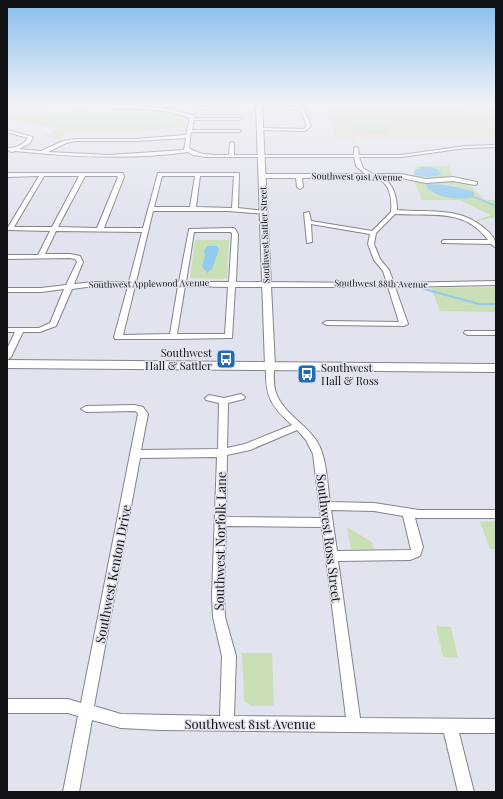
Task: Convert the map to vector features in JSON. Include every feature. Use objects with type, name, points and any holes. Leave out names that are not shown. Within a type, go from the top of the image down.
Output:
[{"type":"main road","points":[[7,364],[496,368]]},
{"type":"street","points":[[7,154],[10,150],[27,142]]},
{"type":"street","points":[[41,153],[64,142]]},
{"type":"street","points":[[187,150],[188,142]]},
{"type":"street","name":"Southwest Sattler Street","points":[[260,142],[270,366]]},
{"type":"street","points":[[232,143],[232,156]]},
{"type":"street","points":[[10,150],[41,153],[121,156],[187,150],[202,155],[261,156],[302,154],[355,156],[418,155],[472,146],[496,146]]},
{"type":"street","points":[[327,323],[404,324],[386,270],[377,260],[371,244],[373,233],[394,212],[394,199],[389,187],[382,180],[372,176],[359,167],[355,156],[356,148]]},
{"type":"street","points":[[408,148],[418,155]]},
{"type":"street","points":[[448,150],[455,154]]},
{"type":"street","points":[[43,174],[10,229],[146,230]]},
{"type":"street","points":[[41,256],[83,174]]},
{"type":"street","points":[[173,337],[191,230],[233,230],[235,234],[229,336],[173,337],[118,337],[160,174],[237,174],[235,209]]},
{"type":"street","points":[[193,209],[198,174]]},
{"type":"street","points":[[7,175],[120,175],[121,177],[100,229]]},
{"type":"street","name":"Southwest 91st Avenue","points":[[262,176],[401,176],[426,181],[453,179],[475,183]]},
{"type":"street","points":[[299,176],[300,187]]},
{"type":"street","points":[[152,209],[235,209],[264,213]]},
{"type":"street","points":[[394,212],[414,214],[434,212],[460,216],[480,226],[495,244]]},
{"type":"street","points":[[307,213],[309,242]]},
{"type":"street","points":[[308,222],[373,233]]},
{"type":"street","points":[[444,242],[495,244]]},
{"type":"street","points":[[7,256],[70,256],[80,259],[80,264],[53,324],[45,329],[7,330]]},
{"type":"street","name":"Southwest Applewood Avenue","points":[[7,290],[41,290],[94,284],[267,283]]},
{"type":"street","name":"Southwest 88th Avenue","points":[[267,283],[496,283]]},
{"type":"street","points":[[7,357],[20,330]]},
{"type":"street","points":[[468,333],[496,333]]},
{"type":"street","name":"Southwest Ross Street","points":[[270,366],[273,396],[306,434],[316,449],[354,725]]},
{"type":"street","points":[[209,398],[224,401],[240,396]]},
{"type":"street","name":"Southwest Norfolk Lane","points":[[224,401],[221,453],[218,596],[219,617],[229,656],[227,724]]},
{"type":"street","name":"Southwest Kenton Drive","points":[[71,792],[142,411],[134,408],[86,409]]},
{"type":"street","points":[[135,454],[221,453],[247,447],[299,426]]},
{"type":"street","points":[[324,506],[374,507],[408,513],[496,514]]},
{"type":"street","points":[[331,556],[410,555],[416,552],[417,547],[408,513]]},
{"type":"street","points":[[220,522],[326,523]]},
{"type":"street","name":"Southwest 81st Avenue","points":[[7,706],[68,706],[87,710],[121,721],[160,724],[496,726]]},
{"type":"street","points":[[450,726],[466,792]]},
{"type":"green space","points":[[416,166],[449,166],[452,177],[429,178],[413,176]]},
{"type":"green space","points":[[414,181],[460,182],[472,187],[485,200],[496,200],[496,217],[478,221],[476,220],[491,215],[459,200],[422,200]]},
{"type":"green space","points":[[195,240],[229,240],[227,278],[190,278]]},
{"type":"green space","points":[[496,287],[496,312],[440,311],[431,288]]},
{"type":"green space","points":[[496,521],[496,549],[490,549],[480,522]]},
{"type":"green space","points":[[347,527],[372,542],[374,549],[351,549]]},
{"type":"green space","points":[[436,626],[451,627],[458,658],[443,657]]},
{"type":"green space","points":[[242,653],[272,653],[274,706],[252,706],[244,701]]},
{"type":"water","points":[[419,168],[436,169],[441,175],[428,177],[416,175],[414,172],[417,169],[422,171]]},
{"type":"water","points":[[426,185],[445,185],[474,192],[474,197],[463,199],[440,196],[429,189]]},
{"type":"water","points":[[208,246],[217,246],[219,249],[212,269],[207,273],[202,266],[205,256],[204,250]]},
{"type":"waterway","points":[[474,197],[496,206]]},
{"type":"waterway","points":[[424,289],[479,304],[496,304]]},
{"type":"place","name":"Southwest Hall & Sattler","points":[[226,359]]},
{"type":"place","name":"Southwest Hall & Ross","points":[[307,374]]}]
